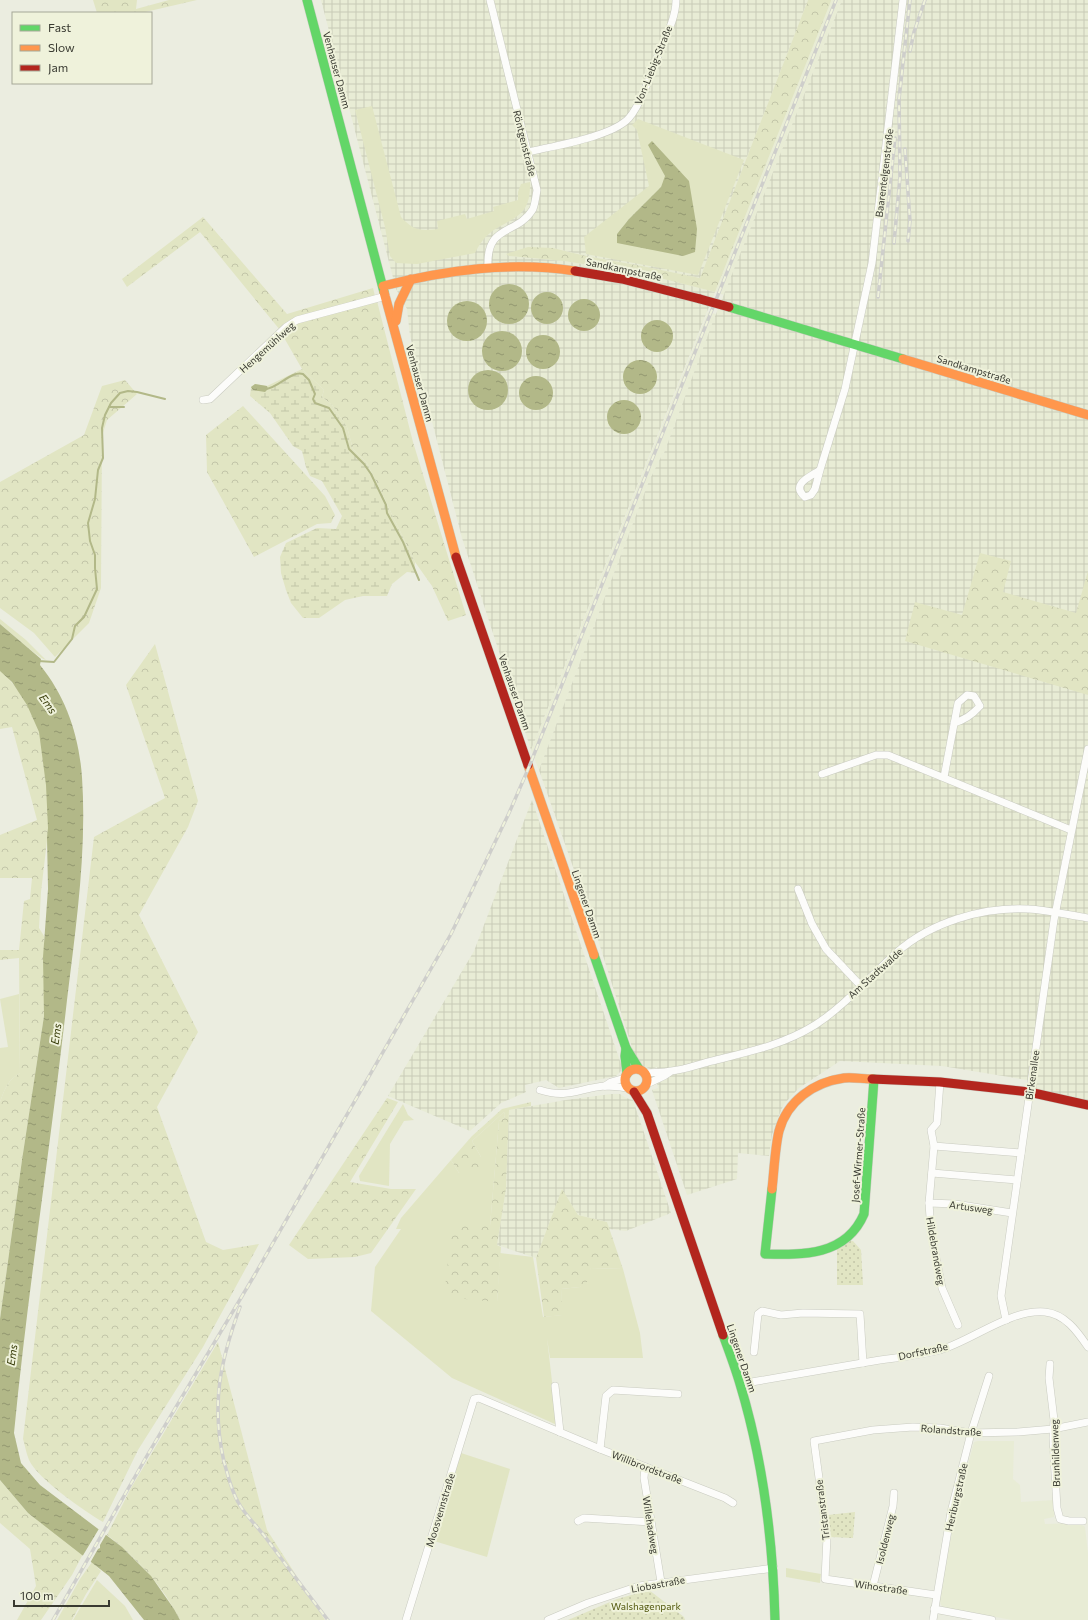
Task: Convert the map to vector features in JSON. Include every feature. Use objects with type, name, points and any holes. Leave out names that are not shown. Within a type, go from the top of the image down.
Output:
[{"type":"main road","name":"Venhauser Damm","points":[[307,0],[451,543],[529,767]]},
{"type":"main road","name":"Sandkampstraße","points":[[383,286],[411,279],[488,267],[534,268],[582,272],[644,284],[729,307],[1088,415]]},
{"type":"main road","points":[[399,347],[395,326],[396,311],[398,302],[411,279]]},
{"type":"main road","name":"Lingener Damm","points":[[529,767],[626,1048],[642,1071]]},
{"type":"main road","name":"Lingener Damm","points":[[626,1048],[626,1076]]},
{"type":"main road","points":[[632,1070],[642,1071],[646,1076],[646,1086],[638,1092],[631,1090],[626,1076],[632,1070]]},
{"type":"main road","name":"Josef-Wirmer-Straße","points":[[844,1078],[874,1079],[867,1184],[864,1214],[861,1221],[849,1235],[834,1246],[819,1252],[800,1255],[765,1254],[776,1142],[778,1131],[790,1108],[803,1094],[815,1086],[844,1078]]},
{"type":"main road","points":[[874,1079],[940,1082],[1029,1092],[1088,1105]]},
{"type":"main road","name":"Lingener Damm","points":[[646,1086],[648,1107],[647,1113]]},
{"type":"main road","name":"Lingener Damm","points":[[631,1090],[647,1113],[740,1384],[751,1424],[766,1502],[774,1568],[775,1620]]},
{"type":"street","name":"Röntgenstraße","points":[[488,267],[487,254],[492,240],[525,218],[533,208],[537,190],[490,0]]},
{"type":"street","name":"Von-Liebig-Straße","points":[[528,152],[600,134],[614,129],[623,124],[629,118],[638,104],[674,14],[676,0]]},
{"type":"street","name":"Baarentelgenstraße","points":[[855,344],[872,263],[903,0]]},
{"type":"street","name":"Hengemühlweg","points":[[203,400],[210,399],[286,327],[297,320],[386,296]]},
{"type":"street","points":[[820,470],[845,389],[855,344]]},
{"type":"street","points":[[944,777],[954,723]]},
{"type":"street","name":"Birkenallee","points":[[1006,1320],[1001,1296],[1020,1153],[1056,913],[1071,830],[1088,750]]},
{"type":"street","points":[[822,774],[876,755],[888,755],[1071,830]]},
{"type":"street","points":[[798,889],[812,924],[826,949],[861,986]]},
{"type":"street","name":"Am Stadtwalde","points":[[646,1086],[670,1072],[777,1044],[816,1024],[835,1010],[898,951],[933,929],[982,912],[1007,910],[1031,909],[1088,918]]},
{"type":"street","name":"Am Stadtwalde","points":[[642,1071],[670,1072]]},
{"type":"street","points":[[605,1086],[626,1076]]},
{"type":"street","name":"Hildebrandweg","points":[[940,1082],[937,1124],[931,1130],[934,1146],[929,1203],[931,1232],[942,1288],[958,1325]]},
{"type":"street","points":[[540,1090],[562,1095],[605,1086],[631,1090]]},
{"type":"street","points":[[934,1146],[1020,1153]]},
{"type":"street","points":[[932,1174],[1017,1180]]},
{"type":"street","name":"Artusweg","points":[[929,1203],[955,1204],[1012,1213]]},
{"type":"street","points":[[754,1352],[758,1314],[762,1311],[781,1316],[803,1313],[860,1314],[863,1362]]},
{"type":"street","name":"Dorfstraße","points":[[740,1384],[940,1350],[973,1337],[1006,1320],[1031,1313],[1046,1312],[1056,1315],[1072,1326],[1088,1347]]},
{"type":"street","name":"Brunhildenweg","points":[[1050,1364],[1049,1378],[1057,1508],[1060,1519],[1069,1521],[1083,1521]]},
{"type":"street","name":"Heriburgstraße","points":[[933,1620],[951,1512],[971,1433],[989,1376]]},
{"type":"street","points":[[555,1386],[560,1432]]},
{"type":"street","points":[[600,1449],[606,1396],[613,1390],[678,1394]]},
{"type":"street","name":"Willibrordstraße","points":[[474,1399],[479,1398],[600,1449],[725,1498],[733,1503]]},
{"type":"street","name":"Moosvennstraße","points":[[406,1620],[474,1399]]},
{"type":"street","name":"Rolandstraße","points":[[814,1441],[873,1430],[913,1427],[940,1428],[971,1433],[1053,1429],[1088,1422]]},
{"type":"street","name":"Tristanstraße","points":[[814,1441],[827,1537],[825,1579]]},
{"type":"street","name":"Willehadweg","points":[[645,1467],[644,1478],[661,1582]]},
{"type":"street","name":"Isoldenweg","points":[[873,1586],[893,1506],[894,1493]]},
{"type":"street","points":[[578,1521],[584,1518],[651,1522]]},
{"type":"street","name":"Liobastraße","points":[[548,1620],[588,1603],[639,1586],[774,1568]]},
{"type":"street","name":"Wihostraße","points":[[825,1579],[936,1595]]},
{"type":"street","points":[[934,1609],[992,1620]]},
{"type":"shaded area","points":[[321,0],[808,0],[700,278],[586,256],[553,248],[509,256],[564,261],[640,273],[715,292],[531,750],[462,538],[410,336],[407,309],[396,289]]},
{"type":"shaded area","points":[[831,0],[842,0],[724,295],[715,292]]},
{"type":"shaded area","points":[[842,0],[1088,0],[1088,1101],[1032,1088],[1033,1081],[942,1066],[840,1061],[799,1088],[784,1104],[772,1135],[769,1156],[738,1153],[737,1179],[687,1195],[652,1090],[658,1088],[657,1083],[661,1082],[657,1067],[651,1069],[643,1066],[635,1057],[593,924],[539,770],[649,481],[664,453],[712,324]]},
{"type":"shaded area","points":[[708,312],[716,314],[664,453],[649,481],[539,770],[531,750]]},
{"type":"shaded area","points":[[532,800],[621,1064],[621,1071],[616,1076],[559,1088],[546,1080],[525,1085],[526,1092],[501,1103],[470,1131],[388,1096],[474,951]]},
{"type":"shaded area","points":[[611,1094],[620,1094],[633,1100],[671,1213],[626,1231],[609,1229],[607,1222],[578,1215],[562,1190],[536,1258],[497,1245],[506,1189],[509,1110]]},
{"type":"shaded area","points":[[1014,1441],[1013,1479],[1020,1485],[1021,1502],[1054,1500],[1054,1517],[1044,1519],[1045,1524],[1079,1523],[1085,1527],[1088,1553],[1088,1620],[1012,1620],[946,1608],[941,1605],[939,1599],[957,1506],[974,1442]]},
{"type":"green space","points":[[93,0],[137,0],[136,9],[169,0],[197,0],[145,12],[97,12]]},
{"type":"green space","points":[[808,0],[831,1],[715,292],[640,273],[564,261],[509,256],[506,254],[528,247],[553,248],[586,256],[700,278]]},
{"type":"green space","points":[[372,106],[401,217],[410,225],[422,230],[438,229],[437,221],[465,214],[467,219],[494,211],[493,207],[518,200],[518,192],[521,184],[530,182],[529,199],[524,209],[516,217],[490,233],[481,242],[475,253],[417,264],[396,263],[390,256],[385,227],[355,110]]},
{"type":"green space","points":[[638,119],[744,160],[698,275],[586,254],[584,237],[649,186],[637,130],[632,125]],"holes":[[[659,162],[697,229],[617,243],[617,234],[629,219],[661,187],[665,176]]]},
{"type":"green space","points":[[203,217],[287,314],[373,288],[375,296],[300,317],[280,330],[200,232],[127,287],[122,279]]},
{"type":"green space","points":[[377,301],[413,442],[466,615],[448,621],[432,586],[415,562],[367,463],[353,449],[347,427],[332,405],[322,397],[324,390],[302,369],[283,336],[297,324],[308,319]]},
{"type":"green space","points":[[302,369],[324,390],[322,397],[332,405],[347,427],[353,449],[367,463],[415,562],[415,573],[407,572],[392,584],[387,596],[363,596],[345,600],[319,618],[303,618],[291,603],[281,573],[280,557],[286,543],[317,528],[336,529],[342,516],[322,481],[310,476],[302,451],[293,446],[270,413],[250,396],[251,387],[255,384],[267,386]]},
{"type":"green space","points":[[125,380],[137,394],[107,420],[102,436],[101,588],[89,623],[55,657],[34,633],[0,608],[0,482],[84,435],[102,386]]},
{"type":"green space","points":[[243,406],[325,496],[335,515],[331,523],[317,524],[254,557],[207,472],[206,435]]},
{"type":"green space","points":[[980,553],[1011,561],[1003,592],[1076,613],[1088,571],[1088,695],[905,641],[915,602],[962,615]]},
{"type":"green space","points":[[0,619],[26,640],[46,660],[30,650],[0,624]]},
{"type":"green space","points":[[155,644],[198,801],[188,827],[139,915],[198,1032],[157,1107],[206,1242],[223,1250],[259,1244],[203,1347],[138,1450],[103,1522],[74,1503],[51,1485],[34,1468],[27,1455],[23,1439],[94,837],[165,798],[126,685]]},
{"type":"green space","points":[[0,668],[29,704],[43,731],[52,825],[48,832],[41,892],[39,928],[44,936],[44,1016],[0,1319],[0,1102],[7,1085],[20,1073],[19,958],[0,960],[0,950],[19,950],[24,901],[30,899],[32,878],[0,878],[0,835],[37,820],[12,727],[0,729]]},
{"type":"green space","points":[[19,994],[20,1073],[7,1085],[0,1102],[0,1048],[8,1047],[0,999]]},
{"type":"green space","points":[[387,1098],[398,1102],[350,1182],[391,1189],[416,1189],[371,1253],[355,1257],[308,1259],[289,1245]]},
{"type":"green space","points":[[531,1102],[531,1106],[509,1110],[506,1189],[497,1245],[501,1247],[497,1302],[444,1297],[452,1224],[490,1226],[499,1121],[504,1118],[504,1112],[472,1141],[481,1157],[481,1164],[476,1170],[459,1173],[451,1160],[472,1136],[502,1109]]},
{"type":"green space","points":[[403,1104],[408,1115],[414,1120],[404,1121],[390,1144],[389,1186],[360,1181],[359,1176]]},
{"type":"green space","points":[[504,1112],[504,1118],[499,1121],[490,1226],[497,1302],[500,1253],[533,1257],[543,1317],[562,1315],[561,1289],[580,1287],[591,1268],[623,1269],[640,1333],[643,1358],[550,1358],[547,1338],[557,1425],[452,1378],[371,1311],[375,1267],[401,1229],[396,1229],[401,1218],[451,1160],[459,1173],[481,1157],[472,1141]]},
{"type":"green space","points":[[562,1189],[578,1215],[607,1222],[623,1269],[591,1268],[587,1282],[580,1287],[561,1289],[563,1315],[544,1317],[536,1258]]},
{"type":"green space","points":[[850,1241],[853,1241],[861,1250],[863,1285],[837,1285],[837,1249]]},
{"type":"green space","points":[[218,1342],[267,1530],[325,1620],[180,1620],[166,1596],[148,1573],[129,1553],[107,1535],[131,1488]]},
{"type":"green space","points":[[461,1453],[510,1469],[487,1557],[434,1541]]},
{"type":"green space","points":[[0,1480],[28,1513],[83,1554],[72,1575],[41,1620],[17,1620],[36,1586],[30,1549],[0,1523]]},
{"type":"green space","points":[[855,1512],[853,1538],[830,1537],[828,1515]]},
{"type":"green space","points":[[92,1562],[101,1571],[72,1620],[57,1620],[80,1579]]},
{"type":"green space","points":[[786,1568],[821,1574],[820,1583],[786,1577]]},
{"type":"green space","points":[[97,1580],[125,1606],[133,1620],[73,1620]]},
{"type":"green space","name":"Walshagenpark","points":[[649,1590],[684,1617],[685,1620],[568,1620],[617,1599]]},
{"type":"water","points":[[652,141],[689,181],[697,229],[695,252],[683,256],[617,243],[617,234],[629,219],[661,187],[665,176],[648,145]]},
{"type":"water","points":[[505,284],[513,284],[520,287],[526,293],[529,304],[526,315],[520,321],[513,324],[505,324],[498,321],[492,315],[489,308],[489,300],[492,293],[498,287]]},
{"type":"water","points":[[544,292],[550,292],[559,296],[563,308],[559,320],[550,324],[544,324],[535,320],[531,311],[531,305],[535,296]]},
{"type":"water","points":[[581,299],[587,299],[596,303],[600,315],[596,327],[587,331],[581,331],[572,327],[568,318],[568,312],[572,303]]},
{"type":"water","points":[[463,301],[471,301],[478,304],[484,310],[487,321],[484,332],[478,338],[471,341],[463,341],[456,338],[450,332],[447,325],[447,317],[450,310],[456,304]]},
{"type":"water","points":[[654,320],[660,320],[669,324],[673,336],[669,348],[660,352],[654,352],[645,348],[641,339],[641,333],[645,324]]},
{"type":"water","points":[[502,331],[510,333],[516,337],[520,343],[522,351],[520,359],[516,365],[510,369],[502,371],[494,369],[488,365],[484,359],[482,351],[484,343],[488,337],[494,333]]},
{"type":"water","points":[[540,335],[546,335],[550,336],[557,342],[560,352],[559,359],[553,366],[546,369],[540,369],[536,368],[529,362],[526,355],[526,349],[527,345],[533,338]]},
{"type":"water","points":[[637,360],[643,360],[647,361],[654,367],[657,377],[656,384],[650,391],[643,394],[637,394],[633,393],[626,387],[623,380],[623,374],[624,370],[630,363]]},
{"type":"water","points":[[488,370],[496,372],[502,376],[506,382],[508,390],[506,398],[502,404],[496,408],[488,410],[480,408],[474,404],[470,398],[468,390],[470,382],[474,376],[480,372]]},
{"type":"water","points":[[533,376],[539,376],[543,377],[550,383],[553,393],[552,400],[546,407],[539,410],[533,410],[529,409],[522,403],[519,396],[519,390],[520,386],[526,379]]},
{"type":"water","points":[[255,384],[267,386],[268,389],[265,392],[253,390],[251,387]]},
{"type":"water","points":[[621,400],[627,400],[631,401],[638,407],[641,417],[640,424],[634,431],[627,434],[621,434],[617,433],[610,427],[607,420],[607,414],[608,410],[614,403]]},
{"type":"water","name":"Ems","points":[[0,624],[41,659],[40,665],[49,677],[64,703],[70,717],[78,746],[82,777],[83,805],[82,861],[77,916],[61,1054],[26,1324],[14,1433],[21,1463],[40,1485],[122,1547],[151,1576],[180,1620],[144,1620],[109,1576],[28,1513],[0,1480],[0,1319],[44,1016],[43,957],[48,889],[48,828],[46,785],[39,732],[27,705],[12,682],[0,671]]},
{"type":"pier","points":[[100,1527],[107,1533],[100,1545],[100,1548],[90,1563],[82,1557]]},
{"type":"waterway","points":[[266,389],[271,388],[299,373],[303,374],[309,380],[315,394],[313,399],[315,403],[329,408],[343,428],[349,449],[364,464],[371,474],[386,505],[387,513],[403,542],[419,580]]},
{"type":"waterway","points":[[38,661],[54,662],[72,639],[75,626],[84,617],[97,589],[95,555],[90,541],[88,523],[95,499],[98,470],[103,458],[102,428],[105,415],[111,403],[120,393],[128,391],[137,392],[165,399]]},
{"type":"waterway","points":[[109,407],[124,407]]},
{"type":"railway","points":[[53,1620],[148,1454],[254,1276],[451,934],[509,813],[529,767],[836,0]]},
{"type":"railway","points":[[894,243],[900,177],[899,99],[910,0]]},
{"type":"railway","points":[[910,51],[914,32],[925,0]]},
{"type":"railway","points":[[878,297],[895,138]]},
{"type":"railway","points":[[905,149],[910,221],[908,241]]},
{"type":"railway","points":[[240,1307],[227,1346],[218,1402],[218,1421],[224,1462],[233,1493],[241,1507],[328,1620]]},
{"type":"traffic: fast","points":[[307,0],[384,292]]},
{"type":"traffic: fast","points":[[729,307],[903,359]]},
{"type":"traffic: fast","points":[[594,955],[626,1048],[639,1069]]},
{"type":"traffic: fast","points":[[626,1048],[625,1056],[627,1074]]},
{"type":"traffic: fast","points":[[772,1189],[765,1254],[794,1254],[822,1250],[835,1245],[846,1238],[856,1228],[864,1214],[874,1079]]},
{"type":"traffic: fast","points":[[723,1335],[736,1371],[748,1413],[761,1471],[772,1560],[775,1620]]},
{"type":"traffic: slow","points":[[383,286],[407,280],[455,272],[503,267],[551,268],[575,271]]},
{"type":"traffic: slow","points":[[396,321],[399,304],[411,279]]},
{"type":"traffic: slow","points":[[384,292],[456,557]]},
{"type":"traffic: slow","points":[[903,359],[1088,415]]},
{"type":"traffic: slow","points":[[528,765],[594,955]]},
{"type":"traffic: slow","points":[[632,1069],[640,1069],[647,1076],[647,1080],[647,1084],[640,1091],[632,1091],[625,1084],[625,1076],[632,1069]]},
{"type":"traffic: slow","points":[[772,1189],[779,1131],[783,1120],[795,1102],[812,1089],[833,1080],[844,1078],[872,1079]]},
{"type":"traffic: jam","points":[[575,271],[622,279],[700,299]]},
{"type":"traffic: jam","points":[[700,299],[729,307]]},
{"type":"traffic: jam","points":[[456,557],[528,765]]},
{"type":"traffic: jam","points":[[872,1079],[940,1082],[1029,1092],[1088,1105]]},
{"type":"traffic: jam","points":[[634,1092],[647,1113],[723,1335]]}]
